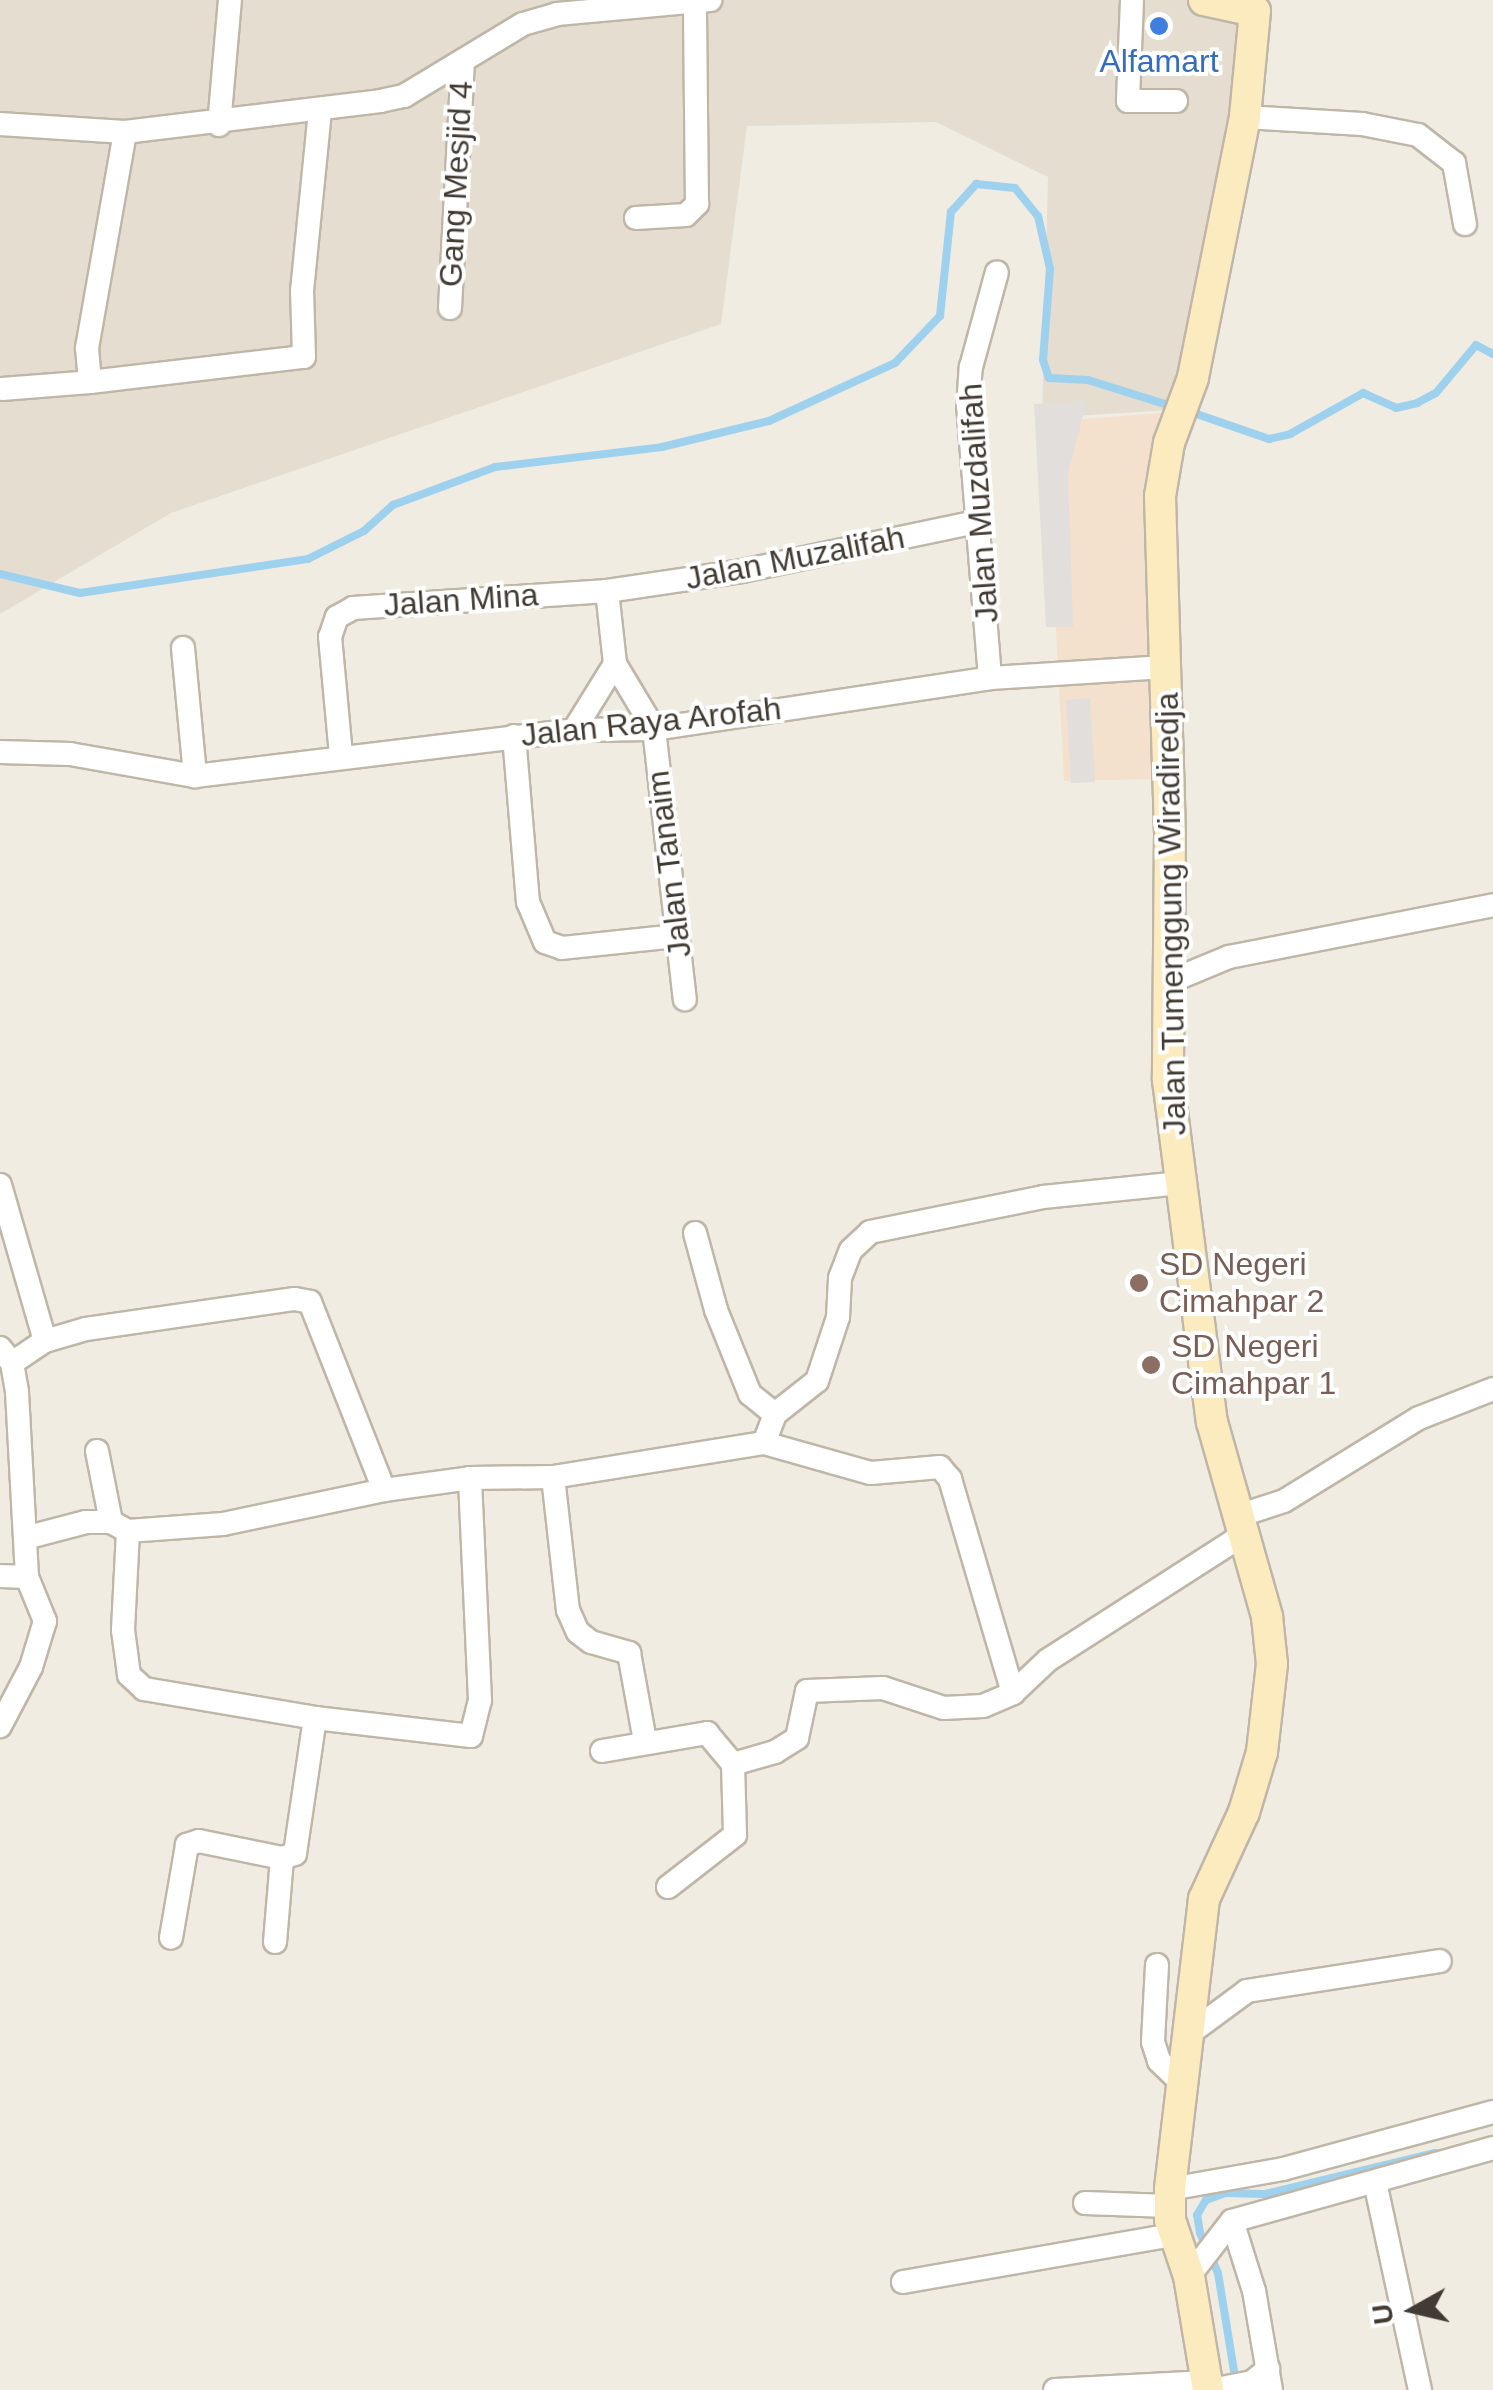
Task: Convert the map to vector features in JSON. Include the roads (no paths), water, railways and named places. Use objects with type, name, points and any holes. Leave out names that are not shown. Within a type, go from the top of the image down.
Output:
[{"type":"street","points":[[218,125],[230,0]]},
{"type":"street","points":[[1132,0],[1128,100],[1176,100]]},
{"type":"street","name":"Jalan Tumenggung Wiradiredja","points":[[1170,2210],[1186,2087],[1186,2036],[1204,1899],[1244,1812],[1262,1752],[1272,1664],[1267,1616],[1212,1422],[1168,1080],[1171,980],[1160,496],[1169,443],[1193,378],[1266,6],[1204,0]]},
{"type":"street","points":[[0,124],[125,132],[218,125],[404,96],[522,24],[598,5],[702,1],[696,204],[686,215],[636,218]]},
{"type":"street","name":"Gang Mesjid 4","points":[[450,308],[463,60]]},
{"type":"street","points":[[2,389],[304,356],[302,291],[320,110]]},
{"type":"street","points":[[1245,117],[1362,124],[1418,135],[1454,163],[1465,224]]},
{"type":"street","points":[[90,382],[88,348],[125,132]]},
{"type":"street","name":"Jalan Muzdalifah","points":[[990,678],[981,520],[968,406],[971,367],[997,272]]},
{"type":"street","name":"Jalan Muzalifah","points":[[607,591],[742,572],[981,520]]},
{"type":"street","points":[[607,591],[615,664],[654,729]]},
{"type":"street","name":"Jalan Mina","points":[[341,755],[330,637],[337,616],[353,608],[401,601],[607,591]]},
{"type":"street","points":[[183,648],[195,776]]},
{"type":"street","points":[[574,730],[615,664]]},
{"type":"street","name":"Jalan Raya Arofah","points":[[0,752],[70,754],[195,776],[514,736],[654,729],[990,678],[1166,667]]},
{"type":"street","name":"Jalan Tanaim","points":[[654,729],[685,999]]},
{"type":"street","points":[[514,736],[528,902],[545,942],[562,948],[677,936]]},
{"type":"street","points":[[1171,980],[1229,957],[1493,905]]},
{"type":"street","points":[[764,1443],[775,1414],[818,1381],[838,1317],[840,1278],[851,1250],[870,1232],[1043,1197],[1180,1182]]},
{"type":"street","points":[[0,1185],[45,1341]]},
{"type":"street","points":[[696,1233],[716,1310],[750,1394],[775,1414]]},
{"type":"street","points":[[0,1726],[31,1667],[46,1621],[27,1577],[6,1356],[86,1329],[294,1299],[310,1302],[384,1490]]},
{"type":"street","points":[[733,1764],[790,1746],[800,1730],[807,1691],[883,1688],[944,1708],[983,1706],[1013,1693],[1048,1660],[1241,1525],[1418,1418],[1493,1389]]},
{"type":"street","points":[[25,1538],[119,1527],[223,1524],[384,1490],[470,1478],[553,1477],[764,1443],[871,1473],[940,1467],[950,1479],[1013,1693]]},
{"type":"street","points":[[97,1450],[119,1527],[128,1674],[144,1689],[315,1718],[471,1736],[480,1700],[470,1478]]},
{"type":"street","points":[[553,1477],[568,1610],[578,1632],[591,1642],[629,1653],[645,1741]]},
{"type":"street","points":[[0,1576],[27,1577]]},
{"type":"street","points":[[172,1938],[187,1845],[199,1841],[282,1858],[297,1847],[315,1718]]},
{"type":"street","points":[[602,1751],[645,1741],[711,1734],[733,1764],[735,1834],[668,1887]]},
{"type":"street","points":[[275,1942],[282,1858]]},
{"type":"street","points":[[1186,2036],[1247,1992],[1440,1961]]},
{"type":"street","points":[[1157,1964],[1153,2042],[1159,2061],[1186,2087]]},
{"type":"street","points":[[902,2282],[1170,2210],[1283,2169],[1493,2112]]},
{"type":"street","points":[[1195,2269],[1232,2221],[1493,2148]]},
{"type":"street","points":[[1375,2182],[1420,2390]]},
{"type":"street","points":[[1084,2203],[1170,2210]]},
{"type":"street","points":[[1170,2210],[1235,2384]]},
{"type":"street","points":[[1232,2221],[1254,2290],[1235,2384]]},
{"type":"street","points":[[1055,2390],[1235,2384]]},
{"type":"waterway","points":[[0,574],[80,593],[308,559],[364,531],[393,505],[495,467],[662,447],[769,421],[895,363],[940,316],[951,212],[976,184],[1015,188],[1038,216],[1050,269],[1043,360],[1049,378],[1088,380],[1174,407]]},
{"type":"waterway","points":[[1188,411],[1269,439],[1290,434],[1363,393],[1396,408],[1417,403],[1436,393],[1476,345],[1493,354]]},
{"type":"waterway","points":[[1236,2383],[1218,2273],[1200,2233],[1197,2215],[1206,2200],[1225,2193],[1265,2194],[1435,2153]]},
{"type":"place","name":"Alfamart","points":[[1159,26]]},
{"type":"place","name":"SD Negeri Cimahpar 2","points":[[1139,1283]]},
{"type":"place","name":"SD Negeri Cimahpar 1","points":[[1151,1365]]}]
